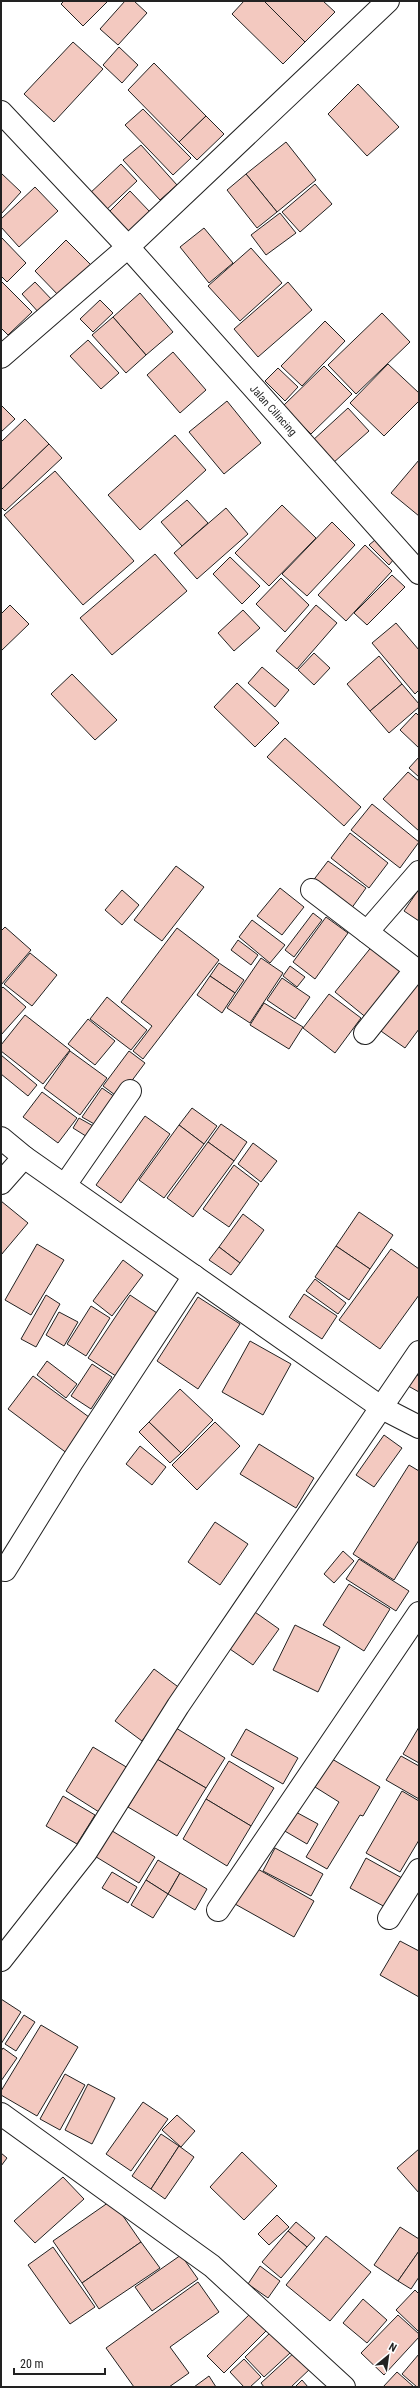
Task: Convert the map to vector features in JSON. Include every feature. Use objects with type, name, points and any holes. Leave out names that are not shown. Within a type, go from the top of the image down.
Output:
[{"type":"street","points":[[1,357],[128,248],[388,1]]},
{"type":"street","name":"Jalan Cilincing","points":[[1,112],[128,248],[419,573]]},
{"type":"street","points":[[367,932],[419,872]]},
{"type":"street","points":[[312,890],[417,971],[365,1032]]},
{"type":"street","points":[[65,1185],[130,1091]]},
{"type":"street","points":[[1,1138],[24,1157],[382,1408],[419,1427]]},
{"type":"street","points":[[1,1183],[24,1157]]},
{"type":"street","points":[[5,1570],[72,1462],[194,1276]]},
{"type":"street","points":[[1,1960],[86,1852],[178,1706],[419,1352]]},
{"type":"street","points":[[218,1910],[419,1613]]},
{"type":"street","points":[[389,1918],[419,1870]]},
{"type":"street","points":[[1,2114],[212,2266],[344,2387]]},
{"type":"building","points":[[64,1],[108,1],[83,26],[61,4]]},
{"type":"building","points":[[125,1],[134,1],[147,13],[118,45],[100,29]]},
{"type":"building","points":[[244,1],[264,1],[305,42],[283,64],[232,14]]},
{"type":"building","points":[[264,1],[323,1],[335,12],[305,42]]},
{"type":"building","points":[[73,42],[103,69],[54,122],[24,94]]},
{"type":"building","points":[[119,47],[138,65],[122,83],[103,65]]},
{"type":"building","points":[[154,63],[206,116],[179,142],[128,90]]},
{"type":"building","points":[[358,84],[399,127],[367,156],[328,114]]},
{"type":"building","points":[[143,109],[191,158],[173,175],[125,125]]},
{"type":"building","points":[[206,116],[224,134],[197,160],[179,142]]},
{"type":"building","points":[[286,142],[316,180],[277,212],[246,174]]},
{"type":"building","points":[[141,145],[177,185],[160,200],[123,160]]},
{"type":"building","points":[[121,164],[137,181],[104,212],[88,195]]},
{"type":"building","points":[[1,173],[21,192],[1,214]]},
{"type":"building","points":[[246,174],[277,212],[257,228],[227,190]]},
{"type":"building","points":[[315,184],[332,204],[300,232],[282,212]]},
{"type":"building","points":[[35,187],[58,211],[19,247],[1,227],[1,219]]},
{"type":"building","points":[[130,191],[150,212],[128,233],[108,213]]},
{"type":"building","points":[[280,213],[296,233],[266,255],[251,235]]},
{"type":"building","points":[[204,228],[233,263],[209,283],[180,247]]},
{"type":"building","points":[[1,237],[26,263],[7,282],[1,276]]},
{"type":"building","points":[[66,240],[93,267],[61,298],[35,271]]},
{"type":"building","points":[[251,248],[282,283],[240,321],[208,286]]},
{"type":"building","points":[[1,281],[32,312],[8,335],[1,328]]},
{"type":"building","points":[[35,282],[54,302],[40,314],[22,294]]},
{"type":"building","points":[[288,282],[312,310],[258,357],[234,329]]},
{"type":"building","points":[[140,293],[173,332],[146,355],[113,317]]},
{"type":"building","points":[[100,300],[113,313],[93,332],[80,319]]},
{"type":"building","points":[[382,313],[410,342],[356,394],[328,365]]},
{"type":"building","points":[[113,317],[146,355],[126,373],[92,335]]},
{"type":"building","points":[[325,321],[345,341],[302,386],[281,366]]},
{"type":"building","points":[[88,340],[119,373],[101,389],[70,356]]},
{"type":"building","points":[[173,352],[206,390],[180,413],[147,375]]},
{"type":"building","points":[[388,364],[419,393],[419,401],[384,436],[350,403]]},
{"type":"building","points":[[324,366],[352,394],[311,434],[283,406]]},
{"type":"building","points":[[278,368],[298,387],[285,401],[265,381]]},
{"type":"building","points":[[227,401],[261,443],[224,474],[189,432]]},
{"type":"building","points":[[2,406],[15,419],[1,432],[1,407]]},
{"type":"building","points":[[348,408],[369,431],[333,463],[312,441]]},
{"type":"building","points":[[25,419],[49,444],[1,490],[1,442]]},
{"type":"building","points":[[175,435],[206,470],[140,530],[108,495]]},
{"type":"building","points":[[49,444],[62,458],[5,511],[1,507],[1,490]]},
{"type":"building","points":[[419,460],[419,516],[391,493]]},
{"type":"building","points":[[55,471],[134,561],[83,605],[4,515]]},
{"type":"building","points":[[187,500],[208,523],[182,546],[161,522]]},
{"type":"building","points":[[282,505],[316,538],[269,586],[235,553]]},
{"type":"building","points":[[226,508],[248,534],[197,579],[174,553]]},
{"type":"building","points":[[332,522],[355,545],[307,596],[282,574]]},
{"type":"building","points":[[375,540],[394,559],[389,565],[369,545]]},
{"type":"building","points":[[365,545],[392,571],[346,621],[318,595]]},
{"type":"building","points":[[155,554],[187,591],[112,655],[80,618]]},
{"type":"building","points":[[230,557],[260,586],[242,604],[213,574]]},
{"type":"building","points":[[392,575],[405,587],[367,625],[354,613]]},
{"type":"building","points":[[281,578],[309,605],[285,632],[256,604]]},
{"type":"building","points":[[10,605],[29,624],[1,651],[1,614]]},
{"type":"building","points":[[316,605],[337,623],[297,669],[276,651]]},
{"type":"building","points":[[243,610],[260,628],[234,651],[218,633]]},
{"type":"building","points":[[396,623],[419,650],[419,690],[415,694],[372,643]]},
{"type":"building","points":[[314,653],[330,668],[314,685],[298,670]]},
{"type":"building","points":[[379,656],[402,684],[370,711],[347,684]]},
{"type":"building","points":[[262,667],[289,690],[275,707],[248,683]]},
{"type":"building","points":[[72,674],[117,720],[95,740],[51,694]]},
{"type":"building","points":[[237,683],[279,723],[255,747],[214,707]]},
{"type":"building","points":[[402,684],[419,704],[419,707],[389,733],[370,711]]},
{"type":"building","points":[[416,713],[419,716],[419,748],[400,730]]},
{"type":"building","points":[[285,738],[361,807],[344,826],[267,757]]},
{"type":"building","points":[[419,757],[419,777],[409,768]]},
{"type":"building","points":[[408,772],[419,781],[419,831],[383,799]]},
{"type":"building","points":[[372,804],[419,842],[400,868],[351,830]]},
{"type":"building","points":[[350,833],[388,863],[369,888],[331,858]]},
{"type":"building","points":[[328,861],[366,888],[351,909],[312,882]]},
{"type":"building","points":[[176,866],[204,887],[162,941],[134,920]]},
{"type":"building","points":[[280,888],[304,907],[282,935],[257,916]]},
{"type":"building","points":[[419,889],[419,921],[404,911]]},
{"type":"building","points":[[122,890],[139,905],[122,925],[105,910]]},
{"type":"building","points":[[313,913],[322,920],[294,957],[285,950]]},
{"type":"building","points":[[326,917],[348,933],[315,979],[293,962]]},
{"type":"building","points":[[252,920],[285,945],[270,963],[239,937]]},
{"type":"building","points":[[5,927],[31,950],[1,985],[1,931]]},
{"type":"building","points":[[177,928],[219,960],[143,1059],[133,1051],[152,1026],[121,1002]]},
{"type":"building","points":[[238,940],[258,955],[251,965],[231,950]]},
{"type":"building","points":[[373,945],[407,971],[368,1019],[335,992]]},
{"type":"building","points":[[30,953],[57,975],[32,1006],[4,984]]},
{"type":"building","points":[[261,958],[283,973],[250,1023],[227,1008]]},
{"type":"building","points":[[219,963],[244,980],[235,993],[210,976]]},
{"type":"building","points":[[290,966],[305,977],[297,987],[283,976]]},
{"type":"building","points":[[210,976],[235,993],[222,1013],[197,995]]},
{"type":"building","points":[[419,976],[419,1029],[405,1048],[378,1029]]},
{"type":"building","points":[[282,978],[310,997],[295,1019],[267,1000]]},
{"type":"building","points":[[3,987],[26,1007],[1,1035],[1,989]]},
{"type":"building","points":[[329,994],[361,1018],[335,1053],[303,1028]]},
{"type":"building","points":[[107,997],[147,1030],[131,1050],[90,1019]]},
{"type":"building","points":[[264,1003],[303,1027],[289,1049],[250,1025]]},
{"type":"building","points":[[25,1015],[70,1050],[43,1084],[1,1051],[1,1045]]},
{"type":"building","points":[[88,1019],[115,1041],[95,1065],[68,1044]]},
{"type":"building","points":[[70,1051],[107,1078],[80,1115],[44,1088]]},
{"type":"building","points":[[129,1051],[145,1063],[119,1098],[103,1086]]},
{"type":"building","points":[[1,1055],[37,1085],[28,1096],[1,1074]]},
{"type":"building","points":[[102,1088],[115,1097],[96,1125],[82,1117]]},
{"type":"building","points":[[42,1092],[77,1118],[58,1143],[23,1117]]},
{"type":"building","points":[[192,1108],[217,1126],[204,1144],[179,1125]]},
{"type":"building","points":[[145,1116],[170,1134],[121,1203],[96,1185]]},
{"type":"building","points":[[79,1118],[95,1127],[89,1138],[73,1128]]},
{"type":"building","points":[[221,1124],[247,1142],[234,1161],[208,1142]]},
{"type":"building","points":[[179,1125],[204,1144],[164,1198],[139,1180]]},
{"type":"building","points":[[208,1142],[234,1161],[193,1217],[167,1198]]},
{"type":"building","points":[[253,1143],[277,1161],[261,1182],[238,1164]]},
{"type":"building","points":[[234,1165],[259,1184],[229,1227],[203,1209]]},
{"type":"building","points":[[1,1201],[28,1223],[1,1255]]},
{"type":"building","points":[[359,1212],[393,1235],[370,1269],[336,1246]]},
{"type":"building","points":[[243,1214],[264,1230],[240,1263],[219,1247]]},
{"type":"building","points":[[37,1244],[64,1260],[31,1315],[5,1300]]},
{"type":"building","points":[[336,1246],[370,1269],[349,1300],[315,1277]]},
{"type":"building","points":[[219,1247],[240,1263],[231,1275],[209,1260]]},
{"type":"building","points":[[391,1249],[419,1269],[419,1295],[380,1349],[339,1320]]},
{"type":"building","points":[[123,1260],[143,1275],[112,1316],[93,1301]]},
{"type":"building","points":[[315,1279],[346,1303],[338,1314],[306,1291]]},
{"type":"building","points":[[304,1294],[337,1316],[322,1339],[289,1317]]},
{"type":"building","points":[[46,1295],[60,1304],[36,1347],[21,1339]]},
{"type":"building","points":[[130,1295],[160,1315],[119,1378],[88,1358]]},
{"type":"building","points":[[198,1297],[240,1324],[198,1389],[157,1361]]},
{"type":"building","points":[[91,1306],[110,1318],[86,1356],[67,1344]]},
{"type":"building","points":[[59,1312],[78,1322],[64,1346],[46,1335]]},
{"type":"building","points":[[250,1341],[291,1364],[263,1415],[222,1392]]},
{"type":"building","points":[[47,1361],[77,1384],[66,1398],[37,1375]]},
{"type":"building","points":[[92,1364],[112,1377],[91,1409],[71,1396]]},
{"type":"building","points":[[408,1370],[419,1376],[419,1392],[401,1382]]},
{"type":"building","points":[[33,1376],[93,1420],[68,1454],[8,1409]]},
{"type":"building","points":[[180,1389],[213,1420],[181,1453],[149,1422]]},
{"type":"building","points":[[149,1422],[181,1453],[170,1463],[139,1432]]},
{"type":"building","points":[[215,1422],[240,1446],[197,1490],[172,1465]]},
{"type":"building","points":[[384,1435],[402,1448],[374,1487],[356,1475]]},
{"type":"building","points":[[259,1444],[314,1478],[296,1508],[240,1474]]},
{"type":"building","points":[[140,1446],[166,1467],[152,1485],[126,1464]]},
{"type":"building","points":[[409,1465],[419,1471],[419,1540],[394,1580],[353,1554]]},
{"type":"building","points":[[215,1522],[248,1544],[220,1585],[188,1562]]},
{"type":"building","points":[[343,1551],[354,1561],[334,1583],[324,1574]]},
{"type":"building","points":[[359,1559],[409,1591],[396,1611],[346,1579]]},
{"type":"building","points":[[349,1584],[390,1609],[364,1651],[323,1625]]},
{"type":"building","points":[[252,1610],[279,1629],[253,1665],[227,1647]]},
{"type":"building","points":[[295,1625],[340,1647],[318,1692],[273,1670]]},
{"type":"building","points":[[154,1669],[181,1689],[142,1741],[115,1721]]},
{"type":"building","points":[[419,1727],[419,1763],[403,1754]]},
{"type":"building","points":[[176,1728],[225,1758],[206,1788],[157,1759]]},
{"type":"building","points":[[246,1729],[298,1758],[283,1784],[231,1755]]},
{"type":"building","points":[[93,1747],[128,1768],[99,1812],[66,1791]]},
{"type":"building","points":[[401,1756],[419,1766],[419,1799],[386,1780]]},
{"type":"building","points":[[157,1759],[206,1788],[177,1836],[128,1807]]},
{"type":"building","points":[[332,1759],[380,1787],[363,1816],[360,1815],[327,1869],[306,1857],[339,1802],[315,1787]]},
{"type":"building","points":[[229,1761],[274,1788],[251,1826],[206,1799]]},
{"type":"building","points":[[402,1791],[419,1801],[419,1840],[400,1872],[366,1853]]},
{"type":"building","points":[[63,1796],[95,1815],[77,1844],[46,1826]]},
{"type":"building","points":[[206,1799],[251,1826],[227,1866],[183,1839]]},
{"type":"building","points":[[294,1811],[318,1824],[307,1844],[283,1830]]},
{"type":"building","points":[[109,1829],[155,1857],[139,1883],[93,1855]]},
{"type":"building","points":[[275,1848],[323,1874],[311,1896],[263,1871]]},
{"type":"building","points":[[366,1858],[402,1878],[387,1908],[350,1888]]},
{"type":"building","points":[[158,1860],[180,1873],[168,1894],[146,1880]]},
{"type":"building","points":[[256,1868],[314,1901],[294,1937],[235,1904]]},
{"type":"building","points":[[112,1872],[137,1887],[128,1903],[102,1888]]},
{"type":"building","points":[[180,1873],[207,1889],[195,1910],[168,1894]]},
{"type":"building","points":[[146,1880],[168,1894],[153,1918],[131,1905]]},
{"type":"building","points":[[400,1941],[419,1951],[419,1997],[380,1975]]},
{"type":"building","points":[[1,1999],[21,2012],[1,2044]]},
{"type":"building","points":[[24,2015],[35,2022],[16,2051],[5,2044]]},
{"type":"building","points":[[41,2025],[78,2047],[37,2116],[1,2095],[1,2091]]},
{"type":"building","points":[[3,2048],[17,2058],[1,2081],[1,2051]]},
{"type":"building","points":[[65,2074],[85,2085],[60,2130],[40,2119]]},
{"type":"building","points":[[88,2084],[115,2098],[92,2144],[65,2130]]},
{"type":"building","points":[[143,2102],[168,2119],[131,2171],[106,2154]]},
{"type":"building","points":[[177,2115],[195,2131],[181,2147],[162,2130]]},
{"type":"building","points":[[161,2134],[179,2146],[151,2189],[132,2176]]},
{"type":"building","points":[[179,2146],[194,2157],[165,2199],[151,2189]]},
{"type":"building","points":[[419,2149],[419,2193],[397,2168]]},
{"type":"building","points":[[242,2152],[277,2186],[244,2220],[210,2187]]},
{"type":"building","points":[[1,2153],[7,2158],[1,2166]]},
{"type":"building","points":[[63,2177],[84,2199],[35,2243],[14,2221]]},
{"type":"building","points":[[112,2200],[141,2242],[82,2283],[53,2241]]},
{"type":"building","points":[[277,2215],[289,2227],[269,2245],[258,2234]]},
{"type":"building","points":[[296,2222],[315,2238],[307,2247],[288,2231]]},
{"type":"building","points":[[400,2227],[419,2239],[419,2251],[398,2281],[374,2265]]},
{"type":"building","points":[[288,2231],[307,2247],[281,2278],[262,2262]]},
{"type":"building","points":[[326,2236],[371,2272],[330,2321],[286,2285]]},
{"type":"building","points":[[141,2242],[160,2268],[99,2309],[82,2283]]},
{"type":"building","points":[[53,2247],[95,2307],[70,2324],[28,2265]]},
{"type":"building","points":[[419,2251],[419,2277],[411,2289],[398,2281]]},
{"type":"building","points":[[181,2255],[198,2279],[152,2311],[135,2287]]},
{"type":"building","points":[[260,2266],[280,2281],[268,2298],[248,2284]]},
{"type":"building","points":[[198,2282],[219,2312],[170,2347],[189,2373],[169,2387],[134,2387],[106,2348]]},
{"type":"building","points":[[415,2290],[419,2294],[419,2332],[396,2310]]},
{"type":"building","points":[[363,2299],[387,2320],[367,2343],[343,2323]]},
{"type":"building","points":[[253,2311],[270,2327],[224,2373],[207,2356]]},
{"type":"building","points":[[398,2315],[419,2334],[419,2337],[384,2375],[361,2353]]},
{"type":"building","points":[[271,2332],[290,2353],[264,2377],[245,2357]]},
{"type":"building","points":[[296,2351],[312,2367],[291,2387],[264,2387],[261,2383]]},
{"type":"building","points":[[419,2354],[419,2387],[417,2387],[402,2374]]},
{"type":"building","points":[[244,2359],[261,2377],[250,2387],[244,2387],[230,2372]]},
{"type":"building","points":[[397,2372],[414,2387],[383,2387]]},
{"type":"building","points":[[209,2376],[216,2387],[194,2387]]},
{"type":"building","points":[[302,2380],[308,2387],[295,2387]]}]
